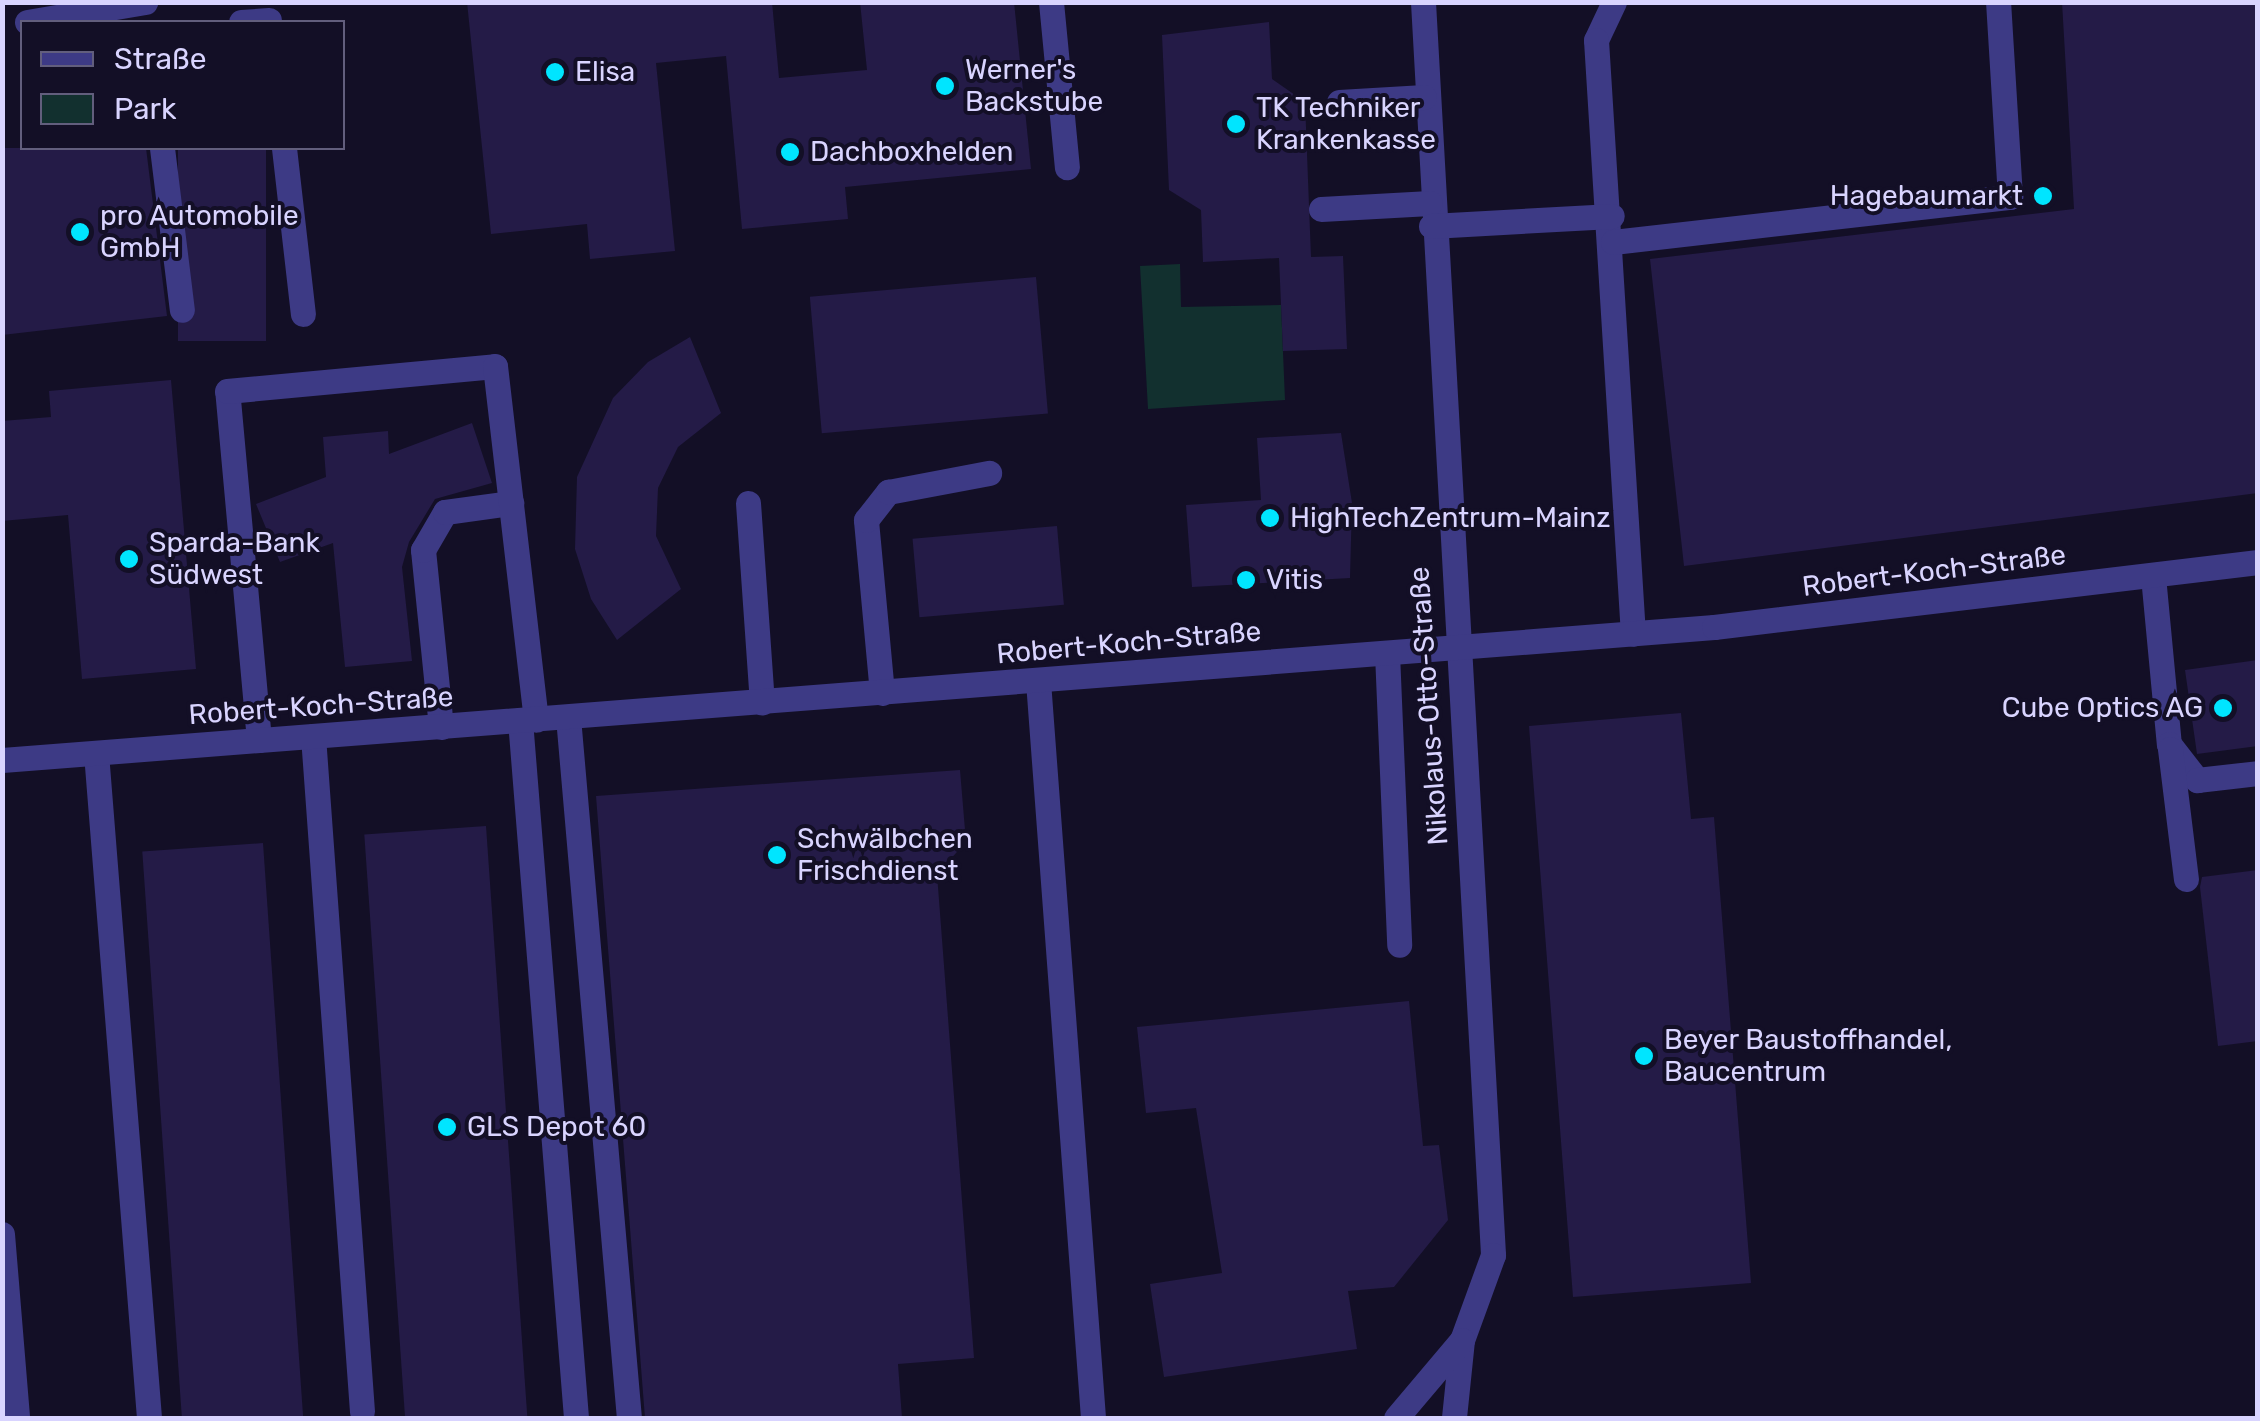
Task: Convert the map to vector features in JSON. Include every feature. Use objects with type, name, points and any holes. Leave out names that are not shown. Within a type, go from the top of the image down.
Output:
[{"type":"street","points":[[1051,2],[1068,167]]},
{"type":"street","name":"Nikolaus-Otto-Straße","points":[[1423,2],[1424,97],[1493,1255],[1462,1340]]},
{"type":"street","points":[[1614,2],[1596,40],[1614,242],[1632,634]]},
{"type":"street","points":[[1614,242],[2010,197],[1998,2]]},
{"type":"street","points":[[53,20],[146,10]]},
{"type":"street","points":[[1338,102],[1424,97]]},
{"type":"street","points":[[162,150],[182,310]]},
{"type":"street","points":[[284,150],[303,314]]},
{"type":"street","points":[[1320,209],[1612,216]]},
{"type":"street","points":[[260,740],[227,391],[495,366],[511,503],[528,720],[576,1418]]},
{"type":"street","points":[[882,693],[866,520],[888,492],[988,473]]},
{"type":"street","points":[[441,727],[423,550],[445,512],[511,503]]},
{"type":"street","points":[[748,503],[762,702]]},
{"type":"street","name":"Robert-Koch-Straße","points":[[2,760],[1632,634],[2258,562]]},
{"type":"street","points":[[2153,576],[2186,879]]},
{"type":"street","points":[[1387,653],[1399,945]]},
{"type":"street","points":[[1038,681],[1093,1418]]},
{"type":"street","points":[[568,717],[629,1418]]},
{"type":"street","points":[[313,736],[362,1411]]},
{"type":"street","points":[[2169,744],[2196,780],[2258,773]]},
{"type":"street","points":[[96,752],[149,1418]]},
{"type":"street","points":[[2,1234],[17,1418]]},
{"type":"street","points":[[1396,1418],[1462,1340]]},
{"type":"street","points":[[1454,1418],[1462,1340]]},
{"type":"green space","points":[[1180,264],[1181,307],[1281,305],[1285,400],[1148,409],[1140,266]]},
{"type":"building","points":[[467,2],[772,2],[779,78],[867,70],[860,2],[1014,2],[1031,169],[845,187],[848,219],[742,229],[726,56],[656,63],[675,251],[590,259],[587,224],[491,234]]},
{"type":"building","points":[[2062,2],[2258,2],[2258,493],[1684,566],[1650,259],[2074,209]]},
{"type":"building","name":"TK Techniker Krankenkasse","points":[[1269,22],[1272,79],[1305,102],[1311,257],[1343,256],[1347,349],[1283,351],[1279,258],[1203,262],[1201,210],[1169,190],[1162,35]]},
{"type":"building","name":"pro Automobile GmbH","points":[[2,148],[146,150],[167,316],[2,335]]},
{"type":"building","points":[[178,150],[266,150],[266,341],[178,341]]},
{"type":"building","points":[[1036,277],[1048,413],[822,433],[810,297]]},
{"type":"building","points":[[690,337],[721,413],[678,447],[658,488],[656,536],[681,589],[617,640],[591,599],[575,549],[577,477],[613,398],[648,362]]},
{"type":"building","name":"Sparda-Bank Südwest","points":[[171,380],[196,669],[82,679],[68,515],[2,521],[2,421],[51,417],[49,391]]},
{"type":"building","points":[[472,423],[492,483],[435,499],[409,542],[402,567],[412,661],[345,667],[333,543],[280,562],[256,504],[326,477],[323,437],[388,431],[389,454]]},
{"type":"building","name":"HighTechZentrum-Mainz","points":[[1341,433],[1352,503],[1350,578],[1192,587],[1186,505],[1261,500],[1257,438]]},
{"type":"building","points":[[1057,526],[1064,605],[919,617],[913,539]]},
{"type":"building","name":"Cube Optics AG","points":[[2258,660],[2258,746],[2197,754],[2185,670]]},
{"type":"building","name":"Beyer Baustoffhandel, Baucentrum","points":[[1681,713],[1691,819],[1714,817],[1751,1283],[1573,1297],[1529,726]]},
{"type":"building","points":[[960,770],[966,842],[937,874],[974,1358],[898,1364],[902,1418],[645,1418],[596,796]]},
{"type":"building","name":"GLS Depot 60","points":[[486,826],[527,1418],[405,1418],[364,835]]},
{"type":"building","points":[[263,843],[303,1418],[182,1418],[142,851]]},
{"type":"building","points":[[2258,870],[2258,1041],[2218,1046],[2202,877]]},
{"type":"building","points":[[1409,1001],[1423,1146],[1439,1145],[1448,1220],[1394,1287],[1348,1291],[1357,1349],[1164,1377],[1150,1284],[1222,1273],[1196,1108],[1146,1113],[1137,1027]]},
{"type":"place","name":"Elisa","points":[[555,72]]},
{"type":"place","name":"Werner's Backstube","points":[[945,86]]},
{"type":"place","name":"TK Techniker Krankenkasse","points":[[1236,124]]},
{"type":"place","name":"Dachboxhelden","points":[[790,152]]},
{"type":"place","name":"Hagebaumarkt","points":[[2043,196]]},
{"type":"place","name":"pro Automobile GmbH","points":[[80,232]]},
{"type":"place","name":"HighTechZentrum-Mainz","points":[[1270,518]]},
{"type":"place","name":"Sparda-Bank Südwest","points":[[129,559]]},
{"type":"place","name":"Vitis","points":[[1246,580]]},
{"type":"place","name":"Cube Optics AG","points":[[2223,708]]},
{"type":"place","name":"Schwälbchen Frischdienst","points":[[777,855]]},
{"type":"place","name":"Beyer Baustoffhandel, Baucentrum","points":[[1644,1056]]},
{"type":"place","name":"GLS Depot 60","points":[[447,1127]]}]
